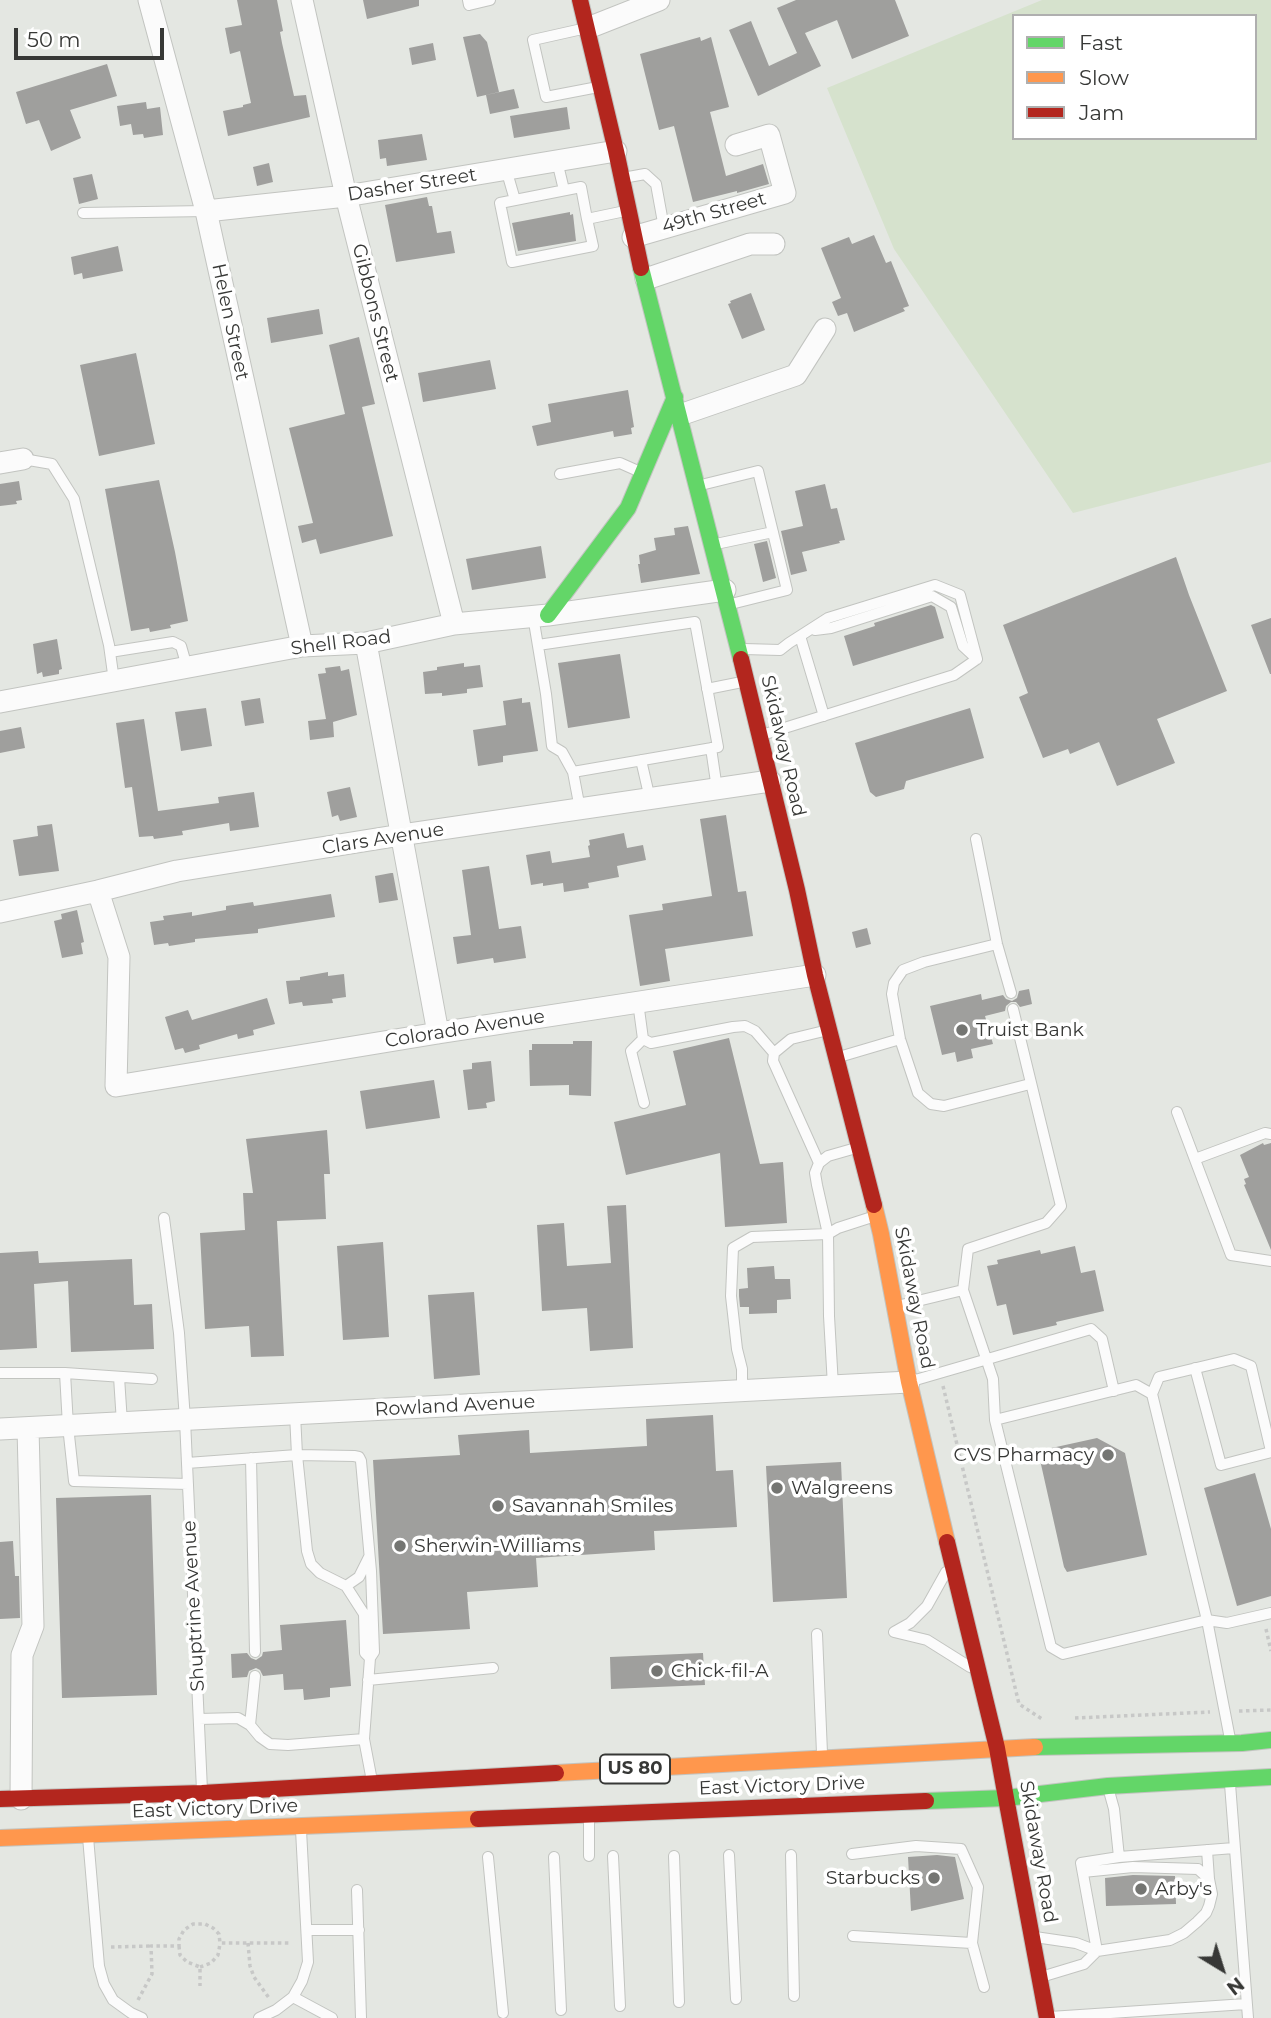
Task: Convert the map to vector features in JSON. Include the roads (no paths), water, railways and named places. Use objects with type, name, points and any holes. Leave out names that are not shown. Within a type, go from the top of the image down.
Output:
[{"type":"main road","name":"Skidaway Road","points":[[580,0],[617,151],[634,237],[727,597],[815,975],[876,1216],[909,1382],[997,1748],[1047,2017]]},
{"type":"main road","points":[[541,616],[628,508],[678,406]]},
{"type":"main road","name":"East Victory Drive","points":[[11,1799],[202,1793],[997,1748],[1271,1740]]},
{"type":"main road","name":"East Victory Drive","points":[[0,1838],[1006,1798],[1108,1786],[1271,1777]]},
{"type":"street","name":"Helen Street","points":[[149,0],[206,211],[302,646]]},
{"type":"street","name":"Gibbons Street","points":[[302,0],[346,196],[454,624]]},
{"type":"street","points":[[588,28],[659,0]]},
{"type":"street","name":"49th Street","points":[[634,237],[785,193],[769,135],[736,145]]},
{"type":"street","name":"Dasher Street","points":[[206,211],[346,196],[617,151]]},
{"type":"street","points":[[646,279],[750,244],[774,244]]},
{"type":"street","points":[[678,406],[796,375],[825,329]]},
{"type":"street","points":[[0,463],[23,459]]},
{"type":"street","name":"Shell Road","points":[[0,702],[302,646],[366,643],[454,624],[727,597]]},
{"type":"street","points":[[366,643],[438,1033]]},
{"type":"street","name":"Clars Avenue","points":[[0,912],[177,871],[769,781]]},
{"type":"street","name":"Colorado Avenue","points":[[98,891],[119,957],[116,1086],[815,975]]},
{"type":"street","name":"Rowland Avenue","points":[[0,1429],[909,1382]]},
{"type":"street","points":[[11,1799],[22,1655],[33,1626],[28,1428]]},
{"type":"lane","points":[[468,0],[469,5],[491,0]]},
{"type":"lane","points":[[588,28],[533,40],[546,97],[601,86]]},
{"type":"lane","points":[[556,161],[564,190]]},
{"type":"lane","points":[[506,169],[515,200]]},
{"type":"lane","points":[[622,178],[645,174],[656,184],[664,228]]},
{"type":"lane","points":[[581,187],[593,246],[512,262],[500,204],[564,190],[581,187]]},
{"type":"lane","points":[[587,219],[628,210]]},
{"type":"lane","points":[[83,213],[206,211]]},
{"type":"lane","points":[[23,459],[52,464],[74,499],[110,652],[114,681]]},
{"type":"lane","points":[[560,474],[620,463],[643,473]]},
{"type":"lane","points":[[698,485],[758,471],[787,590],[727,597]]},
{"type":"lane","points":[[713,545],[773,532]]},
{"type":"lane","points":[[738,649],[780,650],[828,618],[935,585],[960,595],[977,659],[954,675],[759,736]]},
{"type":"lane","points":[[541,616],[538,645],[552,746],[562,752],[573,772],[580,809]]},
{"type":"lane","points":[[538,645],[695,622],[718,747],[573,772]]},
{"type":"lane","points":[[800,636],[824,716]]},
{"type":"lane","points":[[110,652],[173,642],[181,646],[187,667]]},
{"type":"lane","points":[[707,689],[746,681]]},
{"type":"lane","points":[[711,748],[717,789]]},
{"type":"lane","points":[[641,760],[650,799]]},
{"type":"lane","points":[[976,839],[997,944],[1010,993]]},
{"type":"lane","points":[[997,944],[903,970],[894,983],[892,993],[900,1039],[918,1093],[931,1104],[944,1106],[1030,1084]]},
{"type":"lane","points":[[638,1002],[643,1039]]},
{"type":"lane","points":[[1013,1009],[1061,1206],[1046,1223],[968,1249],[963,1290],[993,1379],[995,1420],[1051,1647],[1063,1654],[1208,1620],[1227,1623],[1271,1613]]},
{"type":"lane","points":[[643,1039],[651,1043],[745,1026],[755,1031],[774,1052]]},
{"type":"lane","points":[[819,1163],[773,1060],[774,1052],[791,1039],[829,1030]]},
{"type":"lane","points":[[643,1039],[631,1051],[644,1103]]},
{"type":"lane","points":[[835,1058],[900,1039]]},
{"type":"lane","points":[[1177,1112],[1231,1255],[1271,1261]]},
{"type":"lane","points":[[1195,1159],[1265,1133],[1271,1134]]},
{"type":"lane","points":[[833,1386],[828,1234],[815,1173],[819,1163],[828,1156],[858,1148]]},
{"type":"lane","points":[[742,1391],[742,1369],[731,1296],[733,1248],[752,1237],[828,1234],[838,1228],[876,1216]]},
{"type":"lane","name":"Shuptrine Avenue","points":[[164,1218],[179,1333],[186,1420],[202,1793]]},
{"type":"lane","points":[[895,1307],[963,1290]]},
{"type":"lane","points":[[909,1382],[1091,1329],[1102,1339],[1114,1391]]},
{"type":"lane","points":[[1195,1368],[1220,1465],[1271,1452],[1251,1366],[1234,1359],[1195,1368],[1159,1377],[1152,1394],[1208,1620],[1231,1743]]},
{"type":"lane","points":[[0,1373],[65,1373],[152,1379]]},
{"type":"lane","points":[[65,1373],[74,1481],[188,1484]]},
{"type":"lane","points":[[119,1377],[122,1423]]},
{"type":"lane","points":[[995,1420],[1136,1385],[1152,1394]]},
{"type":"lane","points":[[295,1414],[307,1551],[311,1563],[320,1573],[346,1586],[363,1614],[365,1653],[370,1658]]},
{"type":"lane","points":[[187,1463],[298,1455],[359,1457],[369,1557],[374,1653],[370,1658],[364,1738],[372,1783]]},
{"type":"lane","points":[[251,1458],[255,1652]]},
{"type":"lane","points":[[346,1586],[359,1577],[369,1557]]},
{"type":"lane","points":[[952,1560],[927,1606],[910,1623],[894,1632],[927,1640],[979,1673]]},
{"type":"lane","points":[[817,1634],[822,1758]]},
{"type":"lane","points":[[368,1680],[493,1668]]},
{"type":"lane","points":[[250,1725],[255,1676]]},
{"type":"lane","points":[[199,1719],[238,1718],[250,1725],[270,1744],[288,1745],[364,1738]]},
{"type":"lane","points":[[1271,1777],[1271,1792]]},
{"type":"lane","points":[[1229,1781],[1248,2018]]},
{"type":"lane","points":[[1108,1786],[1114,1809],[1119,1857]]},
{"type":"lane","points":[[589,1815],[589,1856]]},
{"type":"lane","points":[[259,2018],[276,2010],[293,1997],[308,1962],[301,1826]]},
{"type":"lane","points":[[87,1834],[104,1984],[113,2000],[136,2015]]},
{"type":"lane","points":[[852,1854],[916,1846],[961,1849],[978,1887],[972,1943],[984,1987]]},
{"type":"lane","points":[[1097,1951],[1081,1863],[1119,1857],[1234,1848]]},
{"type":"lane","points":[[1032,1936],[1076,1943],[1097,1951],[1170,1940],[1184,1933],[1206,1913],[1212,1894],[1207,1850]]},
{"type":"lane","points":[[729,1855],[736,1999]]},
{"type":"lane","points":[[791,1855],[794,1996]]},
{"type":"lane","points":[[612,1856],[620,2006]]},
{"type":"lane","points":[[674,1856],[678,2003]]},
{"type":"lane","points":[[488,1857],[503,2013]]},
{"type":"lane","points":[[554,1857],[561,2010]]},
{"type":"lane","points":[[1083,1872],[1133,1867],[1198,1869],[1209,1879]]},
{"type":"lane","points":[[357,1890],[361,2018]]},
{"type":"lane","points":[[307,1930],[359,1930]]},
{"type":"lane","points":[[853,1936],[972,1943]]},
{"type":"lane","points":[[1039,1977],[1084,1964],[1097,1951]]},
{"type":"lane","points":[[293,1997],[332,2018]]},
{"type":"lane","points":[[1047,2017],[1246,2004]]},
{"type":"place","name":"Truist Bank","points":[[962,1030]]},
{"type":"place","name":"CVS Pharmacy","points":[[1108,1455]]},
{"type":"place","name":"Walgreens","points":[[777,1488]]},
{"type":"place","name":"Savannah Smiles","points":[[498,1506]]},
{"type":"place","name":"Sherwin-Williams","points":[[400,1546]]},
{"type":"place","name":"Chick-fil-A","points":[[657,1671]]},
{"type":"place","name":"Starbucks","points":[[934,1878]]},
{"type":"place","name":"Arby's","points":[[1141,1889]]}]
